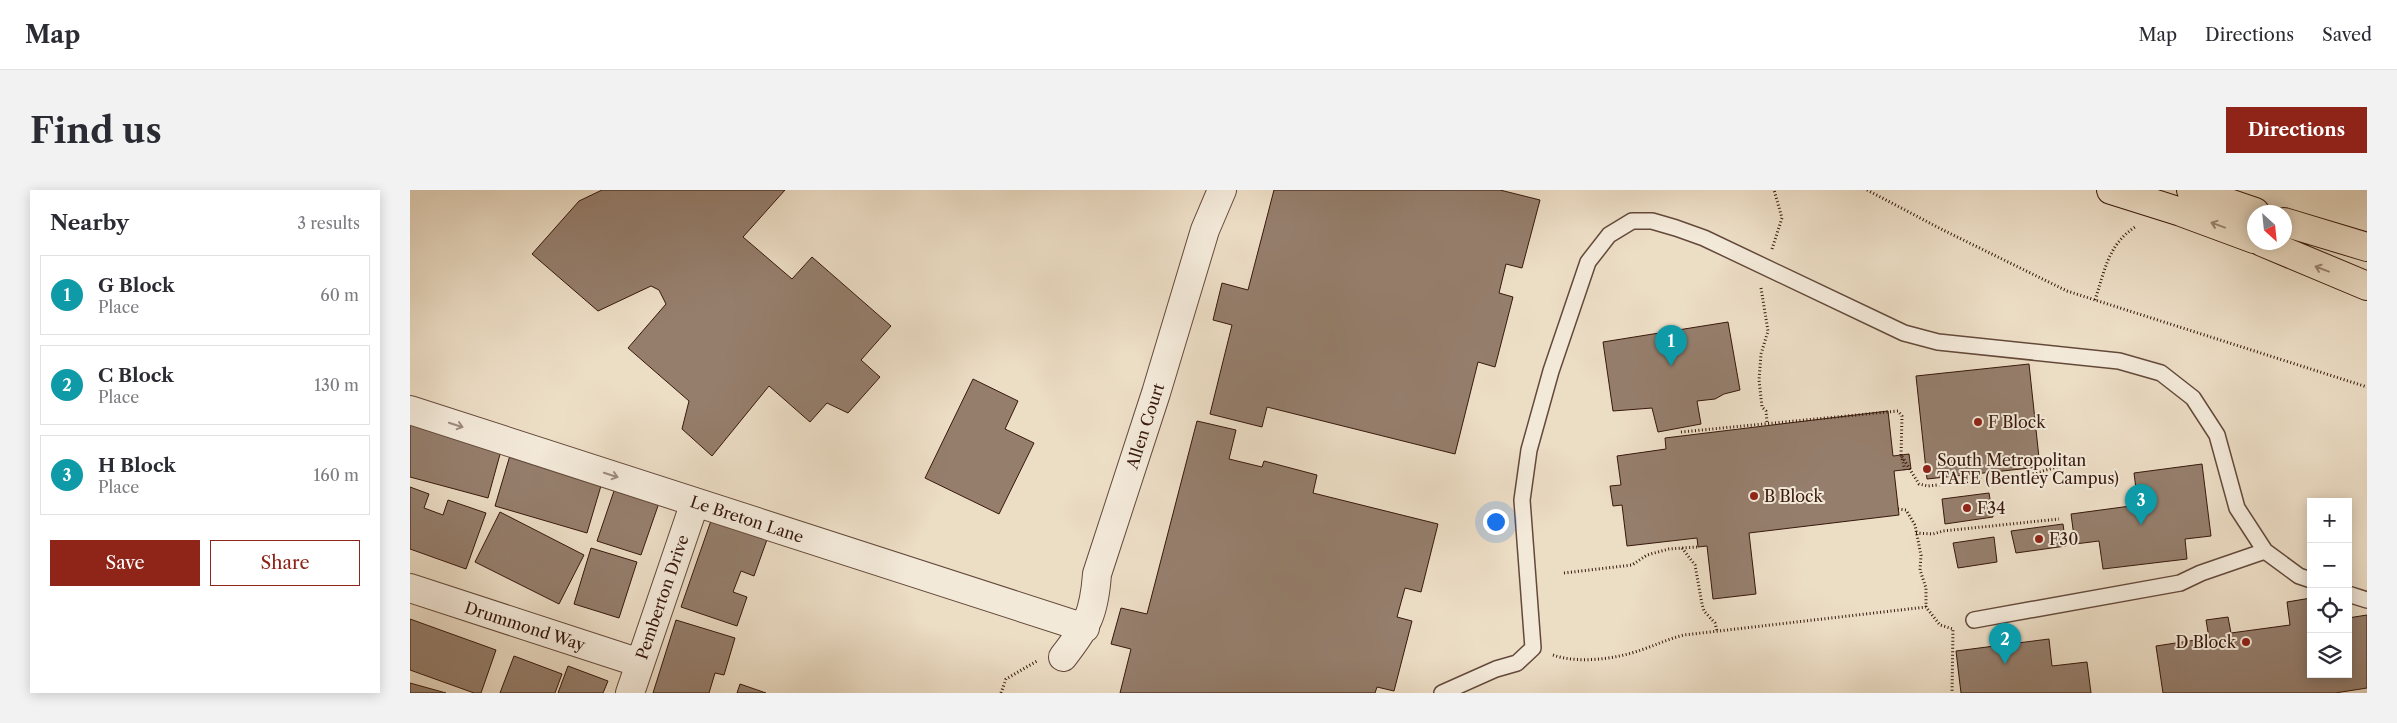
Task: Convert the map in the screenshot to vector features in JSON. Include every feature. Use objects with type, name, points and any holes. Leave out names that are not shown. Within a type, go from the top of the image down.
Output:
[{"type":"main road","points":[[2111,190],[2190,215],[2247,236]]},
{"type":"main road","points":[[2191,190],[2247,209]]},
{"type":"main road","points":[[2292,225],[2367,248]]},
{"type":"main road","points":[[2281,250],[2367,286]]},
{"type":"street","name":"Allen Court","points":[[1062,657],[1085,628],[1095,599],[1097,574],[1156,393],[1205,230],[1222,190]]},
{"type":"street","name":"Le Breton Lane","points":[[410,410],[1085,628]]},
{"type":"street","name":"Pemberton Drive","points":[[630,693],[695,502]]},
{"type":"street","name":"Drummond Way","points":[[410,588],[640,663]]},
{"type":"lane","points":[[1442,693],[1496,669],[1517,663],[1533,648],[1522,500],[1528,450],[1551,371],[1588,262],[1609,235],[1632,221],[1652,221],[1704,238],[1904,333],[1938,342],[2118,361],[2161,373],[2193,398],[2217,435],[2237,508],[2264,551],[2299,576],[2307,579]]},
{"type":"lane","points":[[1974,620],[2180,584],[2201,573],[2264,551]]},
{"type":"lane","points":[[2352,595],[2367,600]]},
{"type":"path","points":[[1767,422],[1766,412],[1762,407],[1759,380],[1760,354],[1768,331],[1761,290],[1765,267],[1782,218],[1774,190]]},
{"type":"path","points":[[1867,190],[1943,230],[2050,282],[2095,300],[2367,387]]},
{"type":"path","points":[[2095,300],[2114,245],[2123,235],[2136,226]]},
{"type":"path","points":[[1681,432],[1767,422],[1898,411],[1902,416],[1902,455],[1905,470]]},
{"type":"path","points":[[1902,455],[1919,484],[1928,486],[2028,475],[2057,467]]},
{"type":"path","points":[[1898,509],[1906,510],[1916,526],[1921,555],[1920,570],[1926,588],[1926,607],[1940,625],[1953,629],[1952,693]]},
{"type":"path","points":[[1916,533],[1933,534],[1943,531],[2059,519]]},
{"type":"path","points":[[1564,573],[1632,564],[1647,555],[1698,547]]},
{"type":"path","points":[[1682,548],[1695,564],[1704,611],[1715,623],[1717,631]]},
{"type":"path","points":[[1533,648],[1560,657],[1608,657],[1640,650],[1663,640],[1717,631],[1926,607]]},
{"type":"path","points":[[1001,693],[1006,679],[1034,661],[1062,657]]},
{"type":"building","points":[[602,190],[785,190],[743,237],[792,279],[812,257],[891,326],[861,360],[880,377],[848,413],[827,403],[810,422],[769,386],[712,456],[682,429],[689,401],[628,348],[666,304],[659,290],[651,286],[598,311],[532,254],[579,201]]},
{"type":"building","points":[[1274,190],[1500,190],[1540,200],[1522,268],[1506,264],[1499,293],[1513,297],[1495,367],[1478,362],[1455,454],[1267,407],[1262,427],[1210,414],[1232,325],[1213,320],[1222,283],[1248,290]]},
{"type":"building","points":[[1728,322],[1740,390],[1724,394],[1715,399],[1697,401],[1701,424],[1658,432],[1652,408],[1613,411],[1603,342]]},
{"type":"building","name":"F Block","points":[[2029,364],[2040,467],[1927,479],[1916,376]]},
{"type":"building","points":[[973,379],[1018,401],[1005,429],[1034,443],[999,514],[925,478]]},
{"type":"building","name":"B Block","points":[[1888,411],[1893,456],[1909,454],[1911,469],[1894,471],[1899,515],[1749,533],[1756,594],[1713,599],[1707,546],[1698,547],[1697,538],[1627,546],[1622,505],[1613,506],[1610,486],[1621,485],[1617,456],[1666,449],[1665,438]]},
{"type":"building","points":[[410,421],[502,447],[488,498],[410,477]]},
{"type":"building","points":[[1197,421],[1236,430],[1229,459],[1262,467],[1264,461],[1317,475],[1313,493],[1438,524],[1421,592],[1405,588],[1397,617],[1412,621],[1394,691],[1377,687],[1375,693],[1120,693],[1131,649],[1111,644],[1121,608],[1147,614]]},
{"type":"building","points":[[511,452],[603,479],[587,533],[495,506]]},
{"type":"building","points":[[2202,464],[2211,536],[2185,539],[2187,559],[2103,569],[2099,541],[2075,544],[2071,514],[2138,505],[2134,473]]},
{"type":"building","points":[[616,485],[660,500],[641,555],[597,541]]},
{"type":"building","points":[[410,487],[429,494],[424,508],[443,515],[448,500],[486,513],[466,569],[410,549]]},
{"type":"building","name":"F34","points":[[1989,493],[1993,517],[1945,524],[1942,499]]},
{"type":"building","points":[[500,512],[584,555],[559,604],[475,562]]},
{"type":"building","points":[[713,515],[769,534],[754,576],[741,571],[733,592],[747,597],[737,626],[681,607]]},
{"type":"building","name":"F30","points":[[2063,524],[2066,546],[2016,553],[2011,531]]},
{"type":"building","points":[[1994,537],[1997,562],[1958,568],[1953,543]]},
{"type":"building","points":[[591,548],[637,562],[619,618],[574,604]]},
{"type":"building","name":"D Block","points":[[2307,599],[2307,678],[2352,678],[2352,617],[2367,615],[2367,688],[2335,693],[2163,693],[2156,646],[2209,638],[2206,620],[2228,617],[2231,633],[2290,625],[2287,602]]},
{"type":"building","points":[[410,619],[496,650],[481,693],[474,693],[410,670]]},
{"type":"building","points":[[676,620],[735,638],[724,675],[715,673],[709,693],[653,693]]},
{"type":"building","points":[[2049,639],[2052,666],[2087,662],[2091,693],[1961,693],[1956,651]]},
{"type":"building","points":[[514,656],[562,674],[555,693],[500,693]]},
{"type":"building","points":[[568,666],[608,681],[603,693],[558,693]]},
{"type":"building","points":[[410,683],[446,693],[410,693]]},
{"type":"building","points":[[740,684],[766,693],[737,693]]},
{"type":"place","name":"G Block","points":[[1671,366]]},
{"type":"place","name":"F Block","points":[[1978,422]]},
{"type":"place","name":"South Metropolitan TAFE (Bentley Campus)","points":[[1927,469]]},
{"type":"place","name":"B Block","points":[[1754,496]]},
{"type":"place","name":"F34","points":[[1967,508]]},
{"type":"place","name":"H Block","points":[[2141,525]]},
{"type":"place","name":"F30","points":[[2039,539]]},
{"type":"place","name":"D Block","points":[[2246,642]]},
{"type":"place","name":"C Block","points":[[2005,664]]}]
